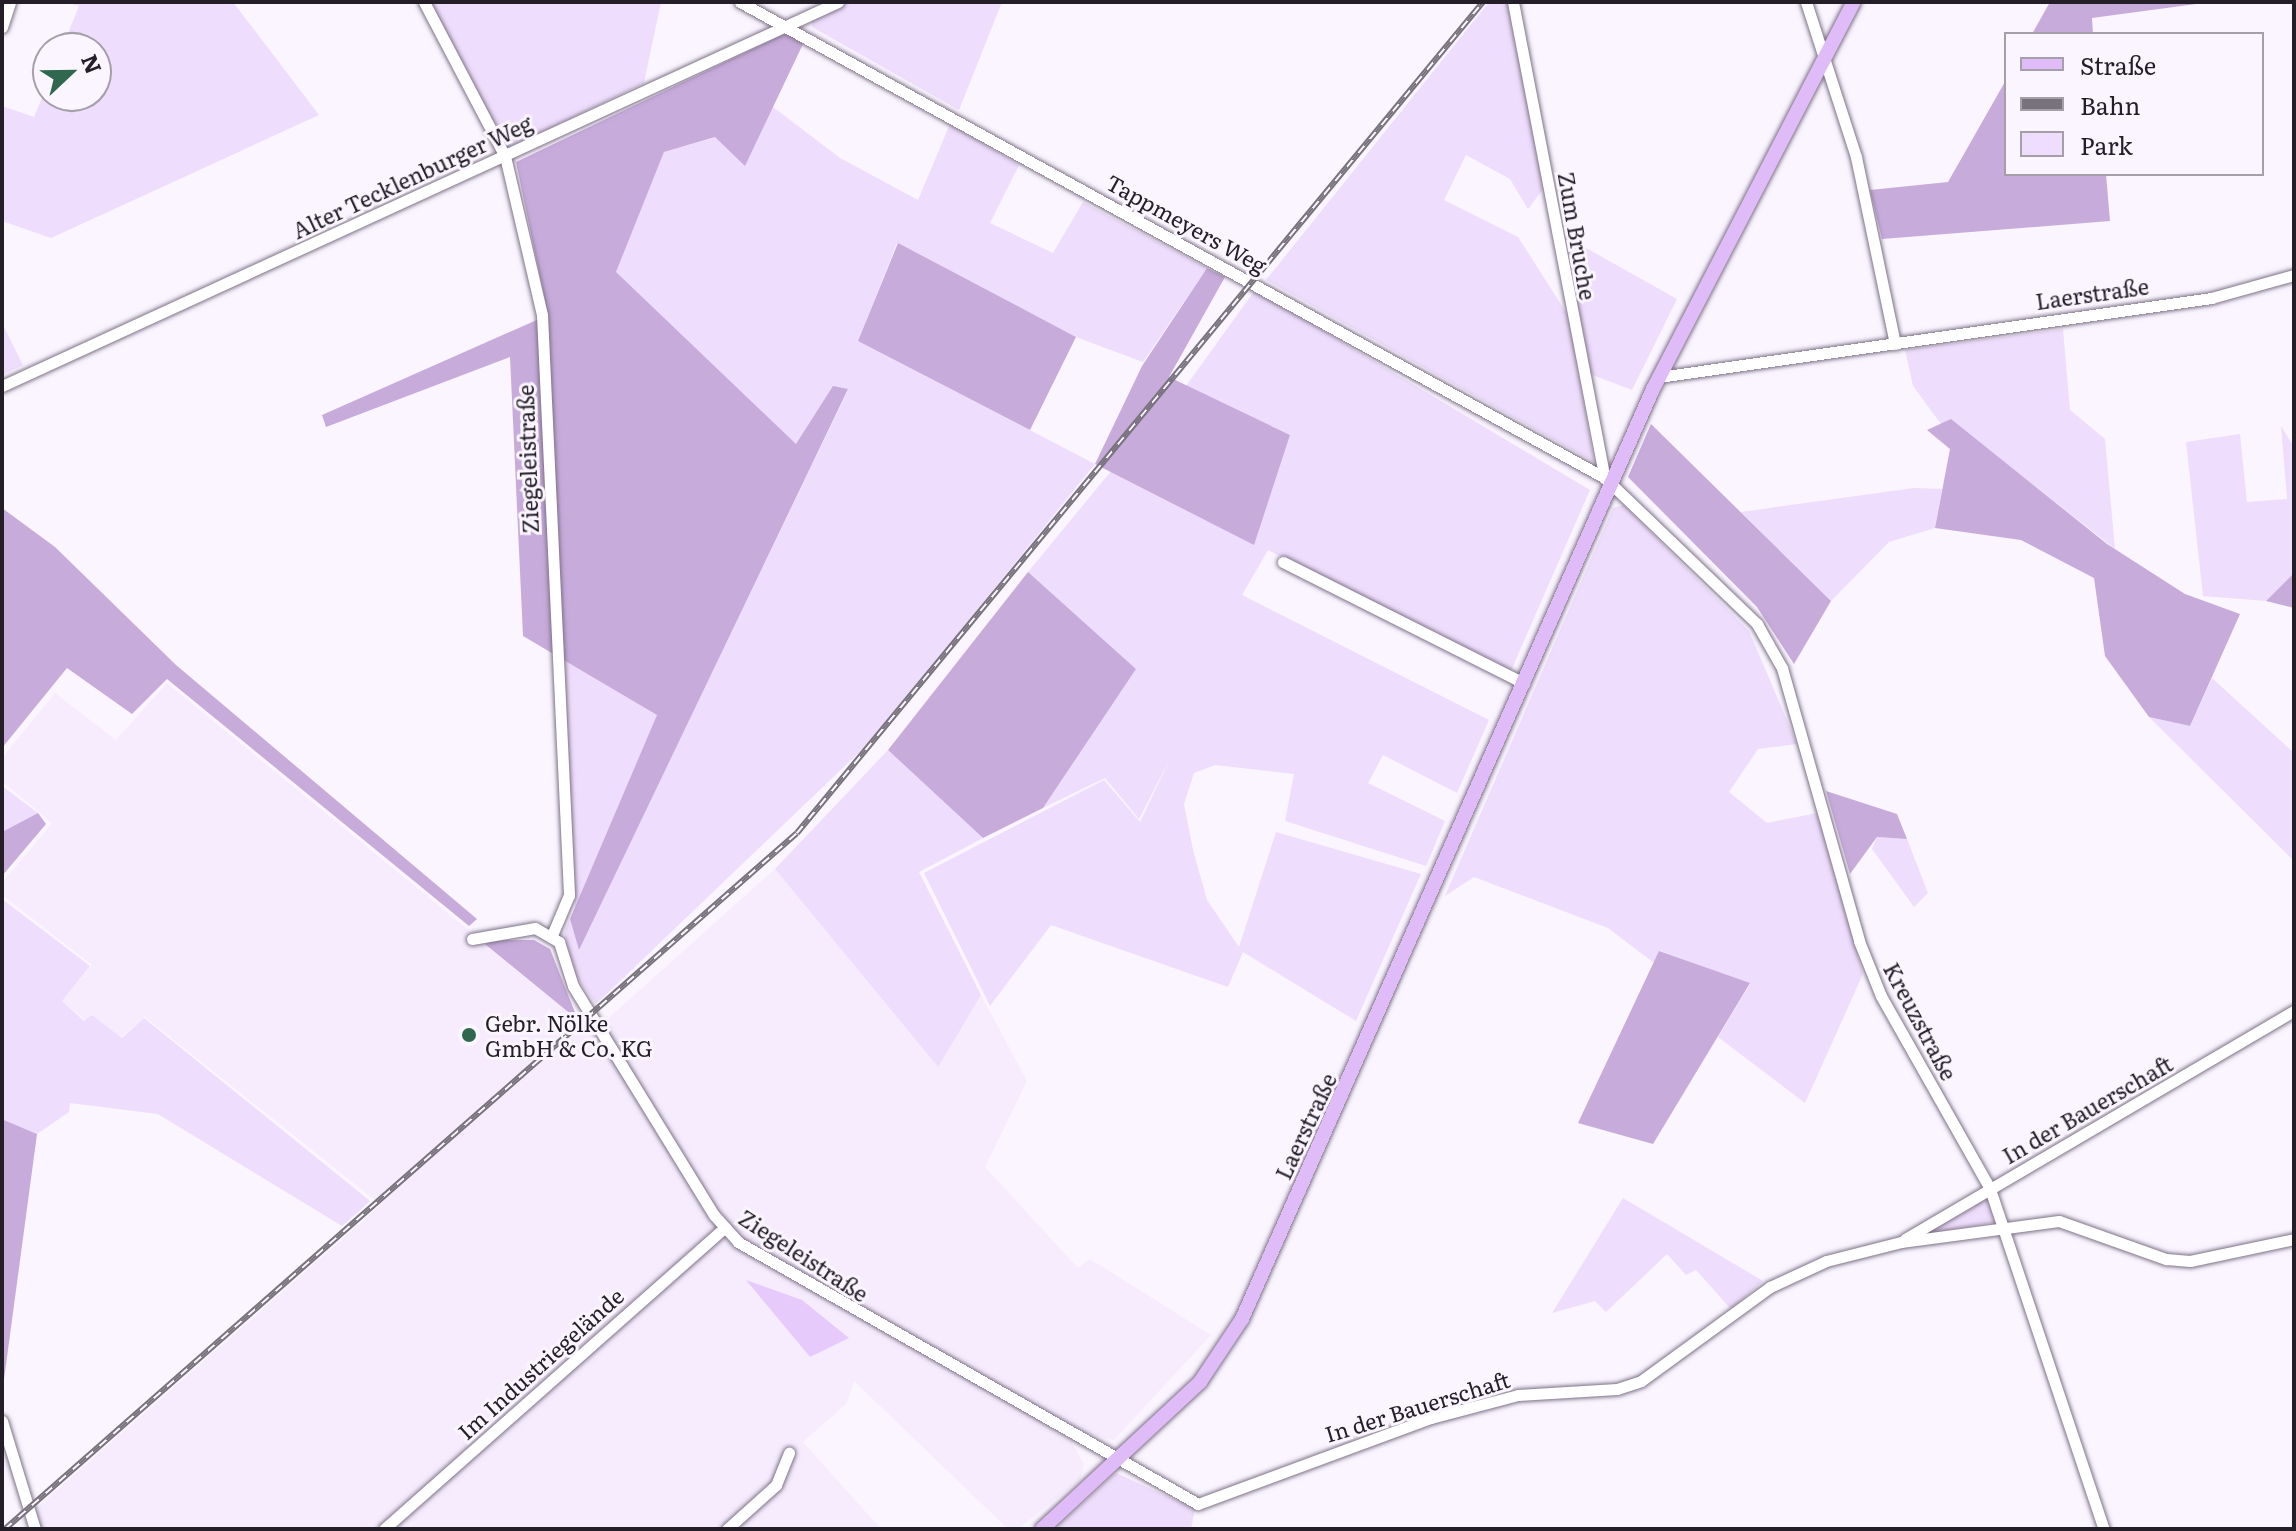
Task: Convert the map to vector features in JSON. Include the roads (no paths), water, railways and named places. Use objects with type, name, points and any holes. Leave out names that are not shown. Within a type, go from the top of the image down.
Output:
[{"type":"main road","name":"Laerstraße","points":[[1042,1529],[1214,1366],[1242,1319],[1524,683],[1609,480],[1659,377],[1854,2]]},
{"type":"street","points":[[2,27],[10,2]]},
{"type":"street","name":"Ziegeleistraße","points":[[424,2],[505,156],[542,315],[569,895],[552,935],[573,986],[723,1229],[1115,1463]]},
{"type":"street","name":"Tappmeyers Weg","points":[[740,2],[788,25],[1609,480]]},
{"type":"street","name":"Alter Tecklenburger Weg","points":[[2,386],[838,2]]},
{"type":"street","name":"Zum Bruche","points":[[1513,2],[1609,480]]},
{"type":"street","points":[[1806,2],[1856,157],[1895,344]]},
{"type":"street","name":"Laerstraße","points":[[1659,377],[2211,298],[2294,275]]},
{"type":"street","name":"Kreuzstraße","points":[[1609,480],[1772,646],[1881,996],[1990,1189],[2104,1529]]},
{"type":"street","points":[[1283,562],[1524,683]]},
{"type":"street","points":[[472,939],[524,928],[552,935]]},
{"type":"street","name":"In der Bauerschaft","points":[[1901,1242],[2294,1011]]},
{"type":"street","name":"In der Bauerschaft","points":[[1115,1463],[1198,1504],[1445,1414],[1518,1395],[1617,1389],[1641,1381],[1770,1287],[1826,1261],[1901,1242],[2003,1226],[2059,1221],[2182,1261],[2294,1239]]},
{"type":"street","name":"Im Industriegelände","points":[[384,1529],[723,1229]]},
{"type":"street","points":[[2,1421],[35,1529]]},
{"type":"street","points":[[727,1529],[776,1485],[789,1453]]},
{"type":"railway","points":[[5,1529],[797,833],[1483,2]]},
{"type":"place","name":"Gebr. Nölke GmbH & Co. KG","points":[[469,1035]]}]
